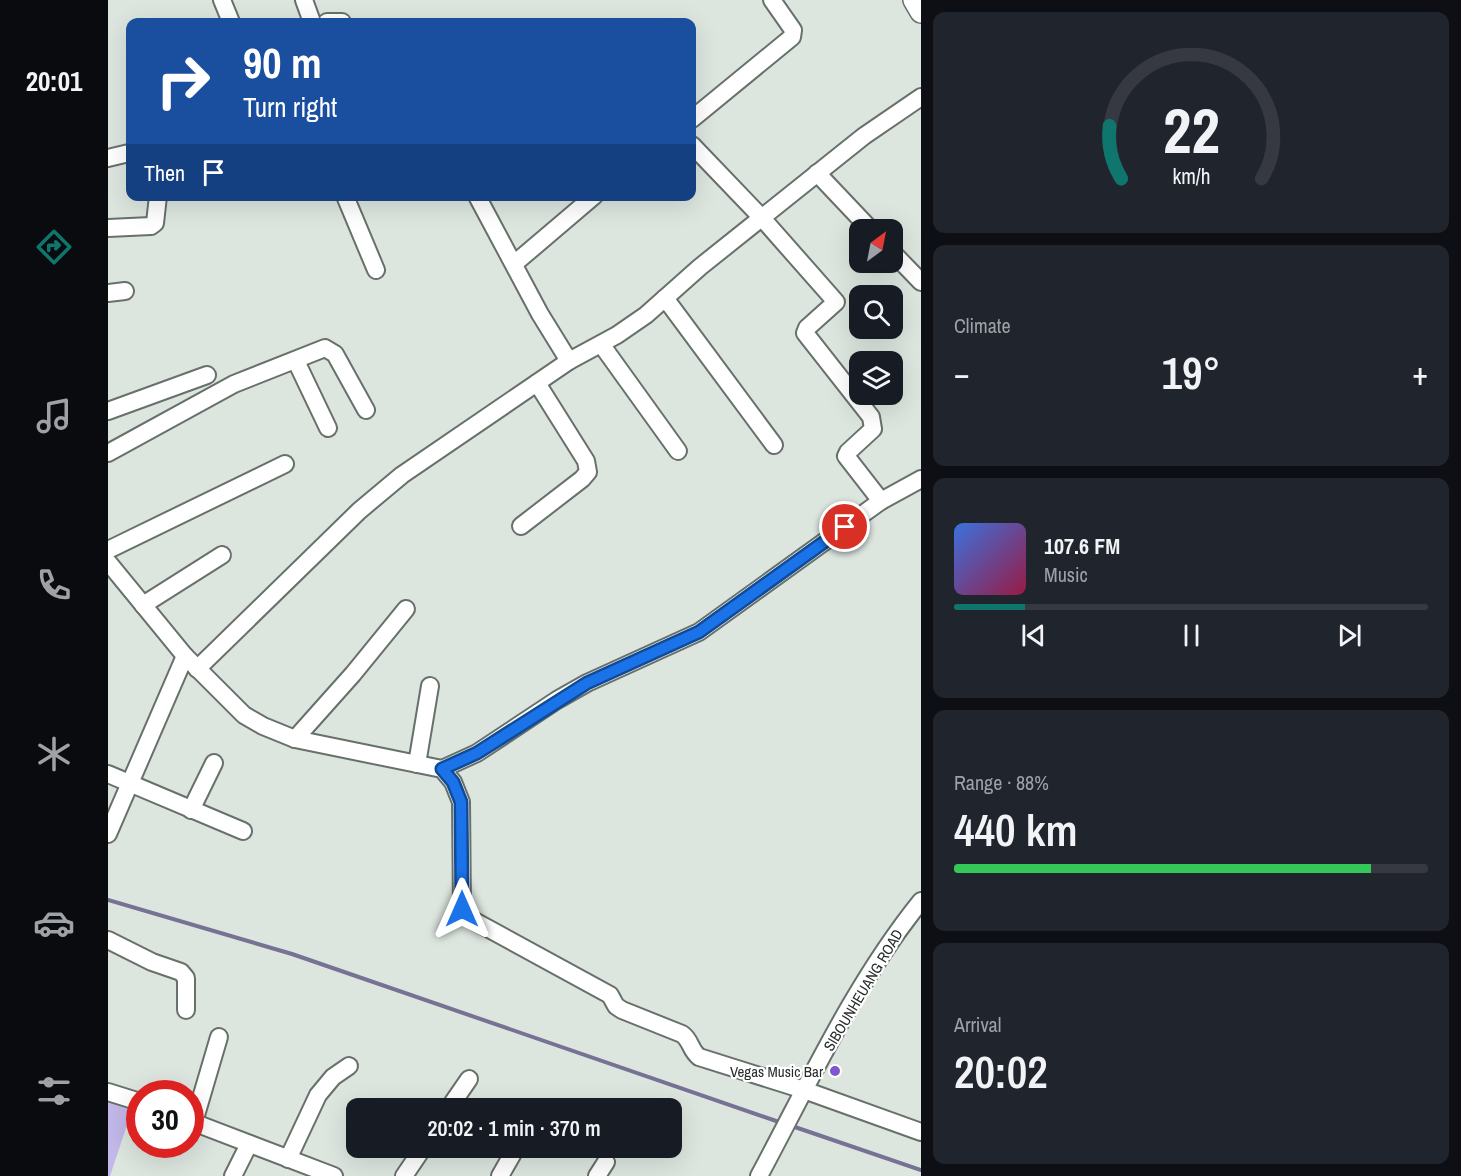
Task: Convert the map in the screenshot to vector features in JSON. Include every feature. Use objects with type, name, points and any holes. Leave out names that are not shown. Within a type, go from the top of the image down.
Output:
[{"type":"main road","points":[[914,0],[921,12]]},
{"type":"street","points":[[222,0],[229,18]]},
{"type":"street","points":[[304,0],[311,18]]},
{"type":"street","points":[[696,116],[792,37],[793,30],[772,0]]},
{"type":"street","points":[[196,669],[359,512],[402,475],[569,361],[601,344],[646,315],[864,136],[921,96]]},
{"type":"street","points":[[696,149],[762,218],[836,302],[807,328],[805,333],[871,417],[873,429],[846,456],[881,501]]},
{"type":"street","points":[[108,158],[126,154]]},
{"type":"street","points":[[818,174],[861,219]]},
{"type":"street","points":[[108,228],[151,226],[155,223],[157,201]]},
{"type":"street","points":[[347,201],[376,270]]},
{"type":"street","points":[[480,201],[569,361]]},
{"type":"street","points":[[514,264],[588,201]]},
{"type":"street","points":[[903,263],[921,282]]},
{"type":"street","points":[[665,298],[774,445]]},
{"type":"street","points":[[601,344],[678,450]]},
{"type":"street","points":[[108,453],[234,384],[325,348],[335,354],[366,410]]},
{"type":"street","points":[[296,361],[328,428]]},
{"type":"street","points":[[108,411],[201,378],[202,401]]},
{"type":"street","points":[[521,526],[588,472],[586,461],[537,383]]},
{"type":"street","points":[[108,550],[285,464]]},
{"type":"street","points":[[108,562],[196,669],[244,715],[263,726],[295,739],[442,769],[477,753],[557,700],[623,665],[699,632],[881,501],[921,479]]},
{"type":"street","points":[[143,605],[222,555]]},
{"type":"street","points":[[295,739],[353,675],[406,609]]},
{"type":"street","points":[[108,834],[185,656]]},
{"type":"street","points":[[417,764],[430,686]]},
{"type":"street","points":[[191,810],[214,763]]},
{"type":"street","points":[[442,769],[453,782],[461,802],[462,909],[467,917],[610,995],[616,1006],[622,1010],[687,1037],[692,1050],[699,1057],[802,1095],[921,1132]]},
{"type":"street","points":[[108,774],[243,831]]},
{"type":"street","name":"SIBOUNHEUANG ROAD","points":[[759,1176],[864,983],[921,901]]},
{"type":"street","points":[[108,940],[152,962],[180,972],[186,978],[186,1010]]},
{"type":"street","points":[[204,1084],[219,1037]]},
{"type":"street","points":[[288,1158],[318,1095],[333,1077],[349,1066]]},
{"type":"street","points":[[456,1098],[469,1079]]},
{"type":"street","points":[[108,1092],[126,1098]]},
{"type":"street","points":[[204,1127],[288,1158],[311,1172],[334,1176]]},
{"type":"street","points":[[233,1176],[249,1144]]},
{"type":"street","points":[[404,1176],[416,1158]]},
{"type":"street","points":[[500,1176],[510,1158]]},
{"type":"shaded area","points":[[108,1097],[126,1104],[126,1128],[110,1176],[108,1176]]},
{"type":"waterway","points":[[108,900],[292,954],[782,1123]]},
{"type":"waterway","points":[[789,1125],[921,1170]]},
{"type":"place","name":"Vegas Music Bar","points":[[835,1071]]},
{"type":"route","points":[[462,909],[461,802],[453,782],[442,769],[477,753],[587,683],[699,632],[845,527]]}]
